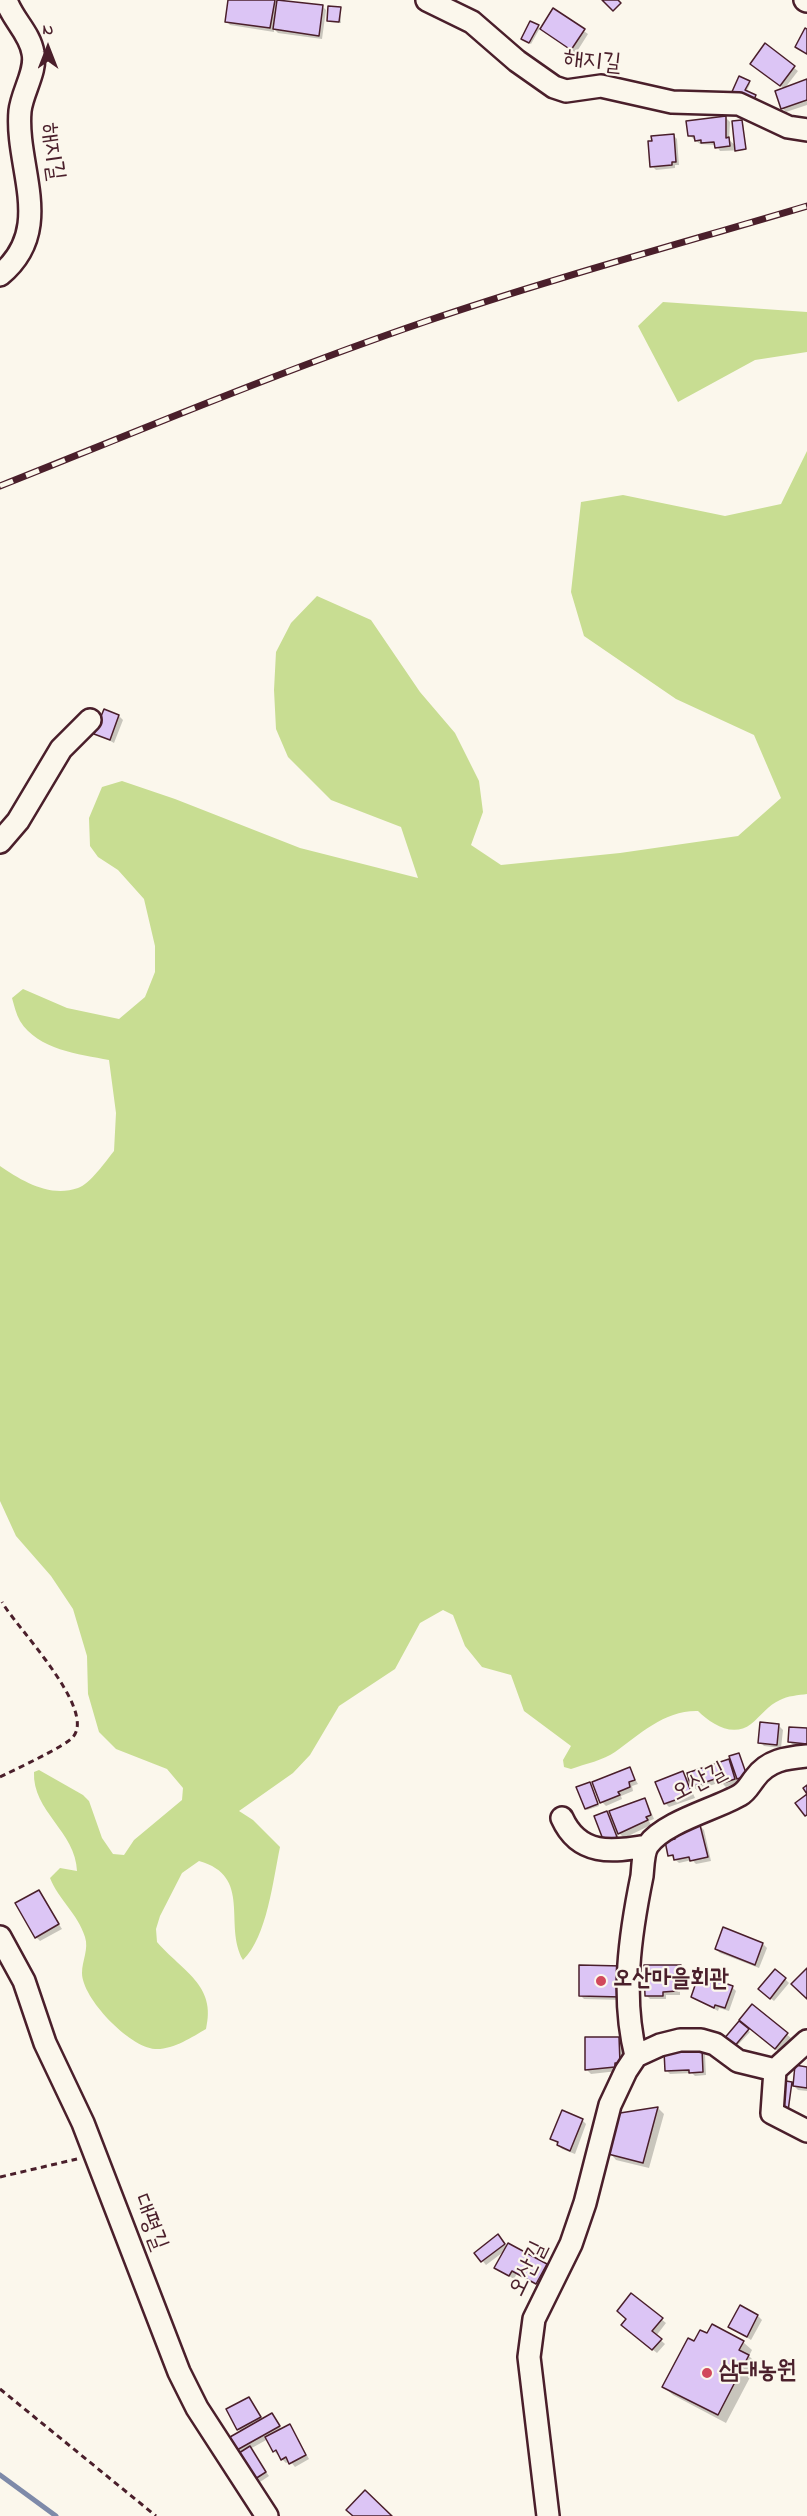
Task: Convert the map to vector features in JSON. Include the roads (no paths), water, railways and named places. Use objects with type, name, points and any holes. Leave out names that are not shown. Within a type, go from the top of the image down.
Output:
[{"type":"lane","name":"해지길","points":[[0,275],[14,264],[21,252],[31,205],[20,131],[20,112],[34,55],[26,34],[6,0]]},
{"type":"lane","name":"해지길","points":[[427,0],[472,22],[517,61],[560,89],[566,91],[601,86],[672,102],[739,104],[788,127],[807,130]]},
{"type":"lane","points":[[0,842],[18,821],[61,749],[90,720]]},
{"type":"lane","name":"오산길","points":[[647,1846],[664,1832],[689,1817],[743,1793],[757,1775],[770,1764],[786,1758],[807,1756]]},
{"type":"lane","points":[[562,1818],[571,1836],[585,1846],[609,1848],[647,1846],[634,1914],[629,1958],[630,2026],[636,2056],[660,2045],[680,2040],[701,2040],[715,2044],[738,2061],[775,2070]]},
{"type":"lane","name":"대평길","points":[[0,1937],[24,1981],[45,2043],[95,2155],[163,2336],[187,2390],[267,2516]]},
{"type":"lane","points":[[807,2041],[775,2070],[772,2113],[807,2131]]},
{"type":"lane","name":"오산길","points":[[548,2516],[529,2357],[530,2337],[534,2319],[571,2244],[585,2203],[610,2105],[626,2071],[636,2056]]},
{"type":"waterway","points":[[0,2475],[56,2516]]},
{"type":"railway","points":[[0,486],[264,381],[424,322],[567,276],[807,206]]},
{"type":"place","name":"오산마을회관","points":[[601,1981]]},
{"type":"place","name":"삼대농원","points":[[707,2373]]}]
